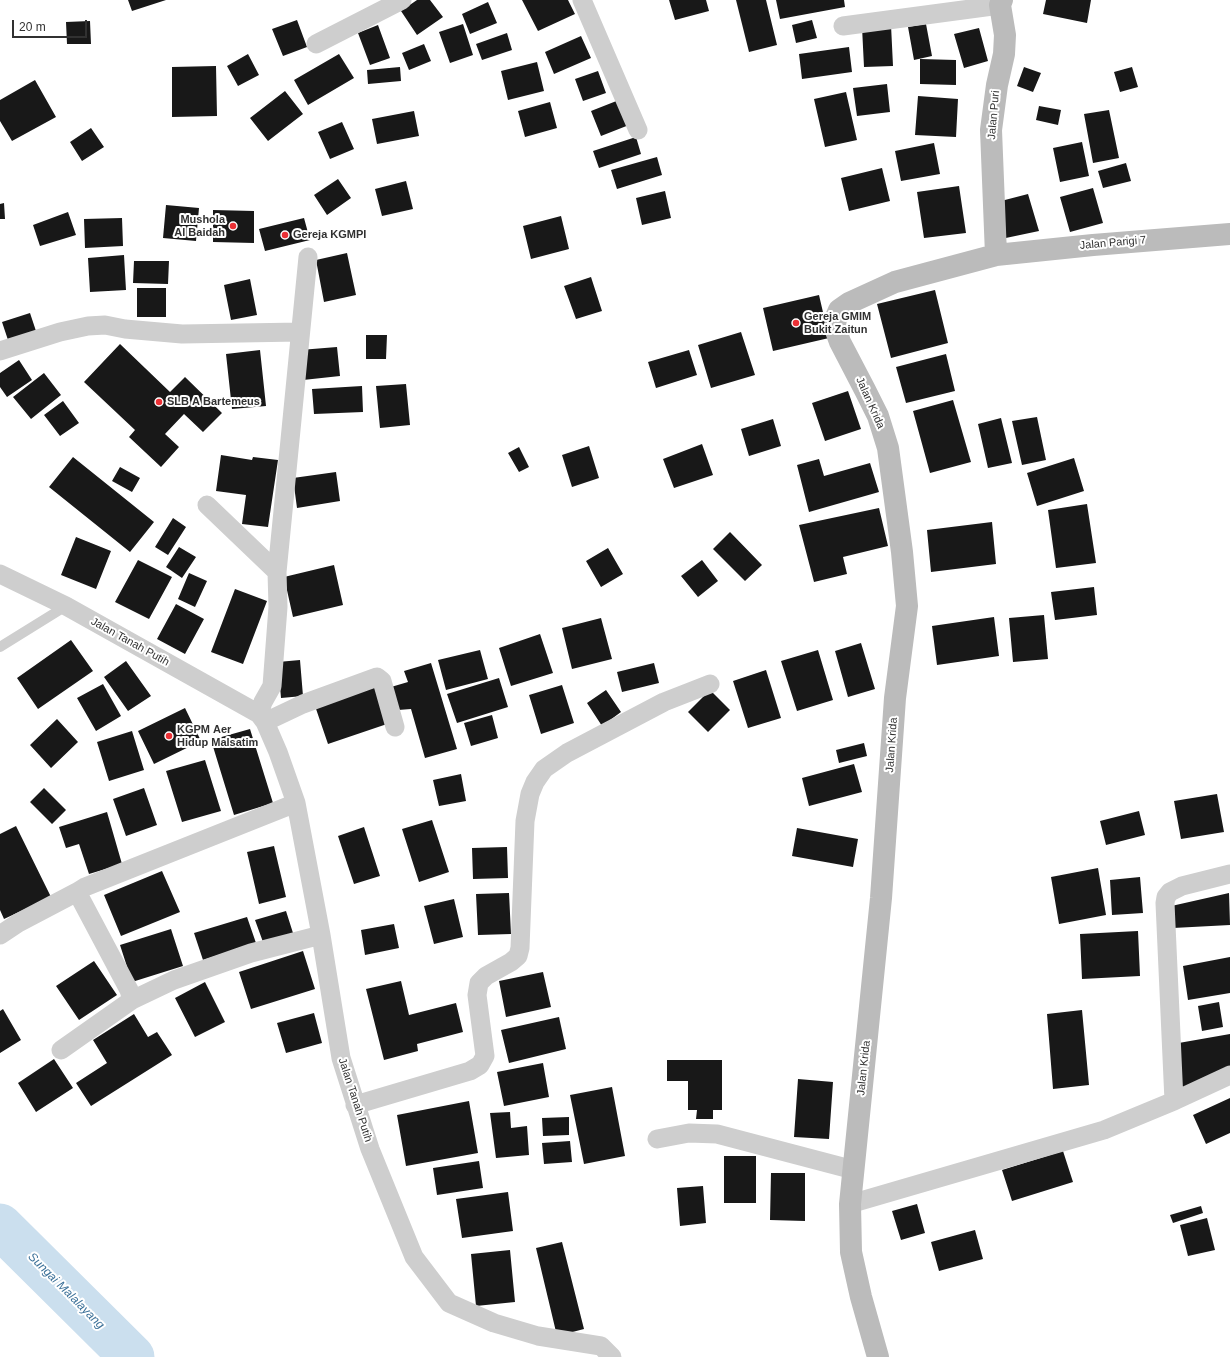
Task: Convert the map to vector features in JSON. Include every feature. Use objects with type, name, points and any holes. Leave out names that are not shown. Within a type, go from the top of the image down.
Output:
[{"type":"street","points":[[316,44],[402,0]]},
{"type":"street","points":[[582,0],[638,130]]},
{"type":"street","points":[[843,26],[1001,3]]},
{"type":"street","name":"Jalan Puri","points":[[996,255],[991,130],[997,86],[1004,54],[1005,35],[1001,3]]},
{"type":"street","name":"Jalan Parigi 7","points":[[996,255],[1093,244],[1230,234]]},
{"type":"street","name":"Jalan Krida","points":[[878,1357],[861,1297],[851,1252],[850,1204],[881,898],[895,698],[907,606],[902,552],[888,448],[878,416],[866,390],[840,342],[835,328],[836,317],[839,310],[849,302],[895,282],[996,255]]},
{"type":"street","points":[[308,257],[277,572],[278,607],[272,686],[263,702],[262,718],[377,677],[382,681],[395,727]]},
{"type":"street","points":[[0,351],[60,332],[88,326],[105,325],[125,329],[182,334],[300,332]]},
{"type":"street","points":[[207,505],[277,572]]},
{"type":"street","name":"Jalan Tanah Putih","points":[[0,574],[66,606],[262,718],[278,752],[296,803],[321,935],[341,1058],[370,1149],[414,1257],[449,1303],[494,1323],[538,1336],[601,1346],[612,1357]]},
{"type":"street","points":[[355,1105],[470,1071],[480,1065],[485,1056],[477,994],[479,983],[486,976],[511,962],[518,956],[520,948],[525,821],[530,794],[544,769],[567,753],[664,702],[710,684]]},
{"type":"street","points":[[0,935],[18,923],[85,887],[296,803]]},
{"type":"street","points":[[1174,1101],[1165,903],[1166,897],[1170,892],[1182,886],[1230,874]]},
{"type":"street","points":[[77,892],[129,990],[132,1000]]},
{"type":"street","points":[[61,1050],[132,1000],[174,980],[252,953],[321,935]]},
{"type":"street","points":[[850,1204],[1104,1130],[1174,1101],[1230,1075]]},
{"type":"street","points":[[657,1139],[689,1133],[717,1134],[854,1170]]},
{"type":"lane","points":[[0,647],[66,606]]},
{"type":"building","points":[[128,0],[166,0],[132,11]]},
{"type":"building","points":[[417,0],[430,0],[443,17],[417,35],[401,11]]},
{"type":"building","points":[[522,0],[568,0],[575,14],[538,31]]},
{"type":"building","points":[[669,0],[706,0],[709,11],[675,20]]},
{"type":"building","points":[[736,0],[766,0],[777,45],[749,52]]},
{"type":"building","points":[[776,0],[844,0],[845,7],[780,19]]},
{"type":"building","points":[[1046,0],[1091,0],[1087,23],[1043,14]]},
{"type":"building","points":[[488,2],[497,23],[470,34],[462,14]]},
{"type":"building","points":[[297,20],[307,47],[283,56],[272,29]]},
{"type":"building","points":[[812,20],[817,38],[796,43],[792,25]]},
{"type":"building","points":[[90,21],[91,44],[67,44],[66,22]]},
{"type":"building","points":[[463,24],[473,55],[450,63],[439,32]]},
{"type":"building","points":[[926,24],[932,56],[914,60],[908,27]]},
{"type":"building","points":[[378,25],[390,58],[370,65],[358,33]]},
{"type":"building","points":[[891,25],[893,66],[864,67],[862,27]]},
{"type":"building","points":[[979,28],[988,61],[964,68],[954,34]]},
{"type":"building","points":[[507,33],[512,50],[482,60],[476,44]]},
{"type":"building","points":[[581,36],[591,58],[554,74],[545,52]]},
{"type":"building","points":[[424,44],[431,61],[409,70],[402,53]]},
{"type":"building","points":[[849,47],[852,72],[802,79],[799,54]]},
{"type":"building","points":[[248,54],[259,75],[238,86],[227,66]]},
{"type":"building","points":[[339,54],[354,78],[308,105],[294,80]]},
{"type":"building","points":[[920,59],[956,60],[956,85],[920,84]]},
{"type":"building","points":[[537,62],[544,91],[508,100],[501,71]]},
{"type":"building","points":[[216,66],[217,116],[172,117],[172,67]]},
{"type":"building","points":[[400,67],[401,81],[368,84],[367,70]]},
{"type":"building","points":[[1024,67],[1041,73],[1033,92],[1017,86]]},
{"type":"building","points":[[1132,67],[1138,87],[1120,92],[1114,72]]},
{"type":"building","points":[[598,71],[606,93],[583,101],[575,79]]},
{"type":"building","points":[[35,80],[56,117],[12,141],[0,121],[0,100]]},
{"type":"building","points":[[887,84],[890,112],[857,116],[853,88]]},
{"type":"building","points":[[285,91],[303,114],[268,141],[250,118]]},
{"type":"building","points":[[846,92],[857,140],[825,147],[814,99]]},
{"type":"building","points":[[918,96],[958,99],[956,137],[915,135]]},
{"type":"building","points":[[619,100],[629,125],[601,136],[591,111]]},
{"type":"building","points":[[550,102],[557,128],[525,137],[518,111]]},
{"type":"building","points":[[1039,106],[1061,110],[1058,125],[1036,120]]},
{"type":"building","points":[[1109,110],[1119,158],[1093,163],[1084,114]]},
{"type":"building","points":[[414,111],[419,136],[377,144],[372,119]]},
{"type":"building","points":[[342,122],[354,149],[330,159],[318,132]]},
{"type":"building","points":[[91,128],[104,147],[82,161],[70,142]]},
{"type":"building","points":[[636,137],[641,154],[599,168],[593,151]]},
{"type":"building","points":[[1082,142],[1089,176],[1060,182],[1053,148]]},
{"type":"building","points":[[934,143],[940,174],[901,181],[895,151]]},
{"type":"building","points":[[657,157],[662,175],[617,189],[611,170]]},
{"type":"building","points":[[1126,163],[1131,181],[1103,188],[1098,171]]},
{"type":"building","points":[[882,168],[890,201],[849,211],[841,178]]},
{"type":"building","points":[[338,179],[351,198],[327,215],[314,195]]},
{"type":"building","points":[[406,181],[413,209],[382,216],[375,189]]},
{"type":"building","points":[[959,186],[966,233],[924,238],[917,192]]},
{"type":"building","points":[[1093,188],[1103,223],[1070,232],[1060,197]]},
{"type":"building","points":[[665,191],[671,218],[642,225],[636,198]]},
{"type":"building","points":[[1028,194],[1039,231],[1001,239],[1001,201]]},
{"type":"building","points":[[4,203],[5,219],[0,219],[0,204]]},
{"type":"building","points":[[166,205],[199,208],[196,241],[163,238]]},
{"type":"building","name":"Mushola Al Baidah","points":[[213,210],[254,211],[254,243],[213,242]]},
{"type":"building","points":[[68,212],[76,235],[40,246],[33,225]]},
{"type":"building","points":[[561,216],[569,249],[531,259],[523,226]]},
{"type":"building","points":[[122,218],[123,246],[85,248],[84,219]]},
{"type":"building","name":"Gereja KGMPI","points":[[304,218],[310,240],[265,251],[259,229]]},
{"type":"building","points":[[347,253],[356,295],[324,302],[316,260]]},
{"type":"building","points":[[124,255],[126,290],[90,292],[88,258]]},
{"type":"building","points":[[134,261],[169,261],[168,284],[133,283]]},
{"type":"building","points":[[591,277],[602,311],[576,319],[564,286]]},
{"type":"building","points":[[250,279],[257,315],[231,320],[224,285]]},
{"type":"building","points":[[137,288],[166,288],[166,317],[137,317]]},
{"type":"building","points":[[935,290],[948,343],[891,358],[877,304]]},
{"type":"building","name":"Gereja GMIM Bukit Zaitun","points":[[819,295],[829,338],[773,351],[763,308]]},
{"type":"building","points":[[30,313],[37,334],[9,343],[2,322]]},
{"type":"building","points":[[741,332],[755,375],[711,388],[698,345]]},
{"type":"building","points":[[366,335],[387,335],[386,359],[366,359]]},
{"type":"building","name":"SLB A Bartemeus","points":[[120,344],[170,392],[185,377],[222,413],[203,432],[184,414],[165,434],[179,447],[161,467],[129,437],[135,430],[84,382]]},
{"type":"building","points":[[337,347],[340,376],[303,380],[300,350]]},
{"type":"building","points":[[260,350],[266,406],[232,409],[226,354]]},
{"type":"building","points":[[689,350],[697,375],[656,388],[648,362]]},
{"type":"building","points":[[946,354],[955,391],[906,403],[896,367]]},
{"type":"building","points":[[19,360],[32,380],[7,397],[0,387],[0,373]]},
{"type":"building","points":[[44,373],[61,395],[31,419],[13,397]]},
{"type":"building","points":[[406,384],[410,425],[380,428],[376,386]]},
{"type":"building","points":[[362,386],[363,412],[314,414],[312,389]]},
{"type":"building","points":[[848,391],[861,429],[825,441],[812,403]]},
{"type":"building","points":[[953,400],[971,462],[930,473],[913,411]]},
{"type":"building","points":[[63,401],[79,423],[60,436],[44,415]]},
{"type":"building","points":[[1037,417],[1046,460],[1022,465],[1012,421]]},
{"type":"building","points":[[1001,418],[1012,463],[988,468],[978,424]]},
{"type":"building","points":[[773,419],[781,446],[749,456],[741,429]]},
{"type":"building","points":[[702,444],[713,475],[674,488],[663,459]]},
{"type":"building","points":[[589,446],[599,478],[572,487],[562,455]]},
{"type":"building","points":[[519,447],[529,467],[519,472],[508,453]]},
{"type":"building","points":[[221,455],[252,460],[253,457],[278,460],[268,527],[242,524],[246,495],[216,491]]},
{"type":"building","points":[[73,457],[154,522],[130,552],[49,487]]},
{"type":"building","points":[[1074,458],[1084,491],[1037,506],[1027,473]]},
{"type":"building","points":[[819,459],[824,476],[870,463],[879,492],[809,512],[797,465]]},
{"type":"building","points":[[120,467],[140,478],[132,492],[112,481]]},
{"type":"building","points":[[336,472],[340,501],[297,508],[293,478]]},
{"type":"building","points":[[1087,504],[1096,563],[1056,568],[1048,510]]},
{"type":"building","points":[[879,508],[888,546],[843,557],[847,574],[814,582],[799,525]]},
{"type":"building","points":[[173,518],[186,527],[168,555],[155,547]]},
{"type":"building","points":[[992,522],[996,564],[931,572],[927,530]]},
{"type":"building","points":[[730,532],[762,565],[745,581],[713,549]]},
{"type":"building","points":[[76,537],[111,551],[96,589],[61,575]]},
{"type":"building","points":[[179,547],[196,557],[182,578],[166,567]]},
{"type":"building","points":[[608,548],[623,574],[601,587],[586,561]]},
{"type":"building","points":[[138,560],[172,577],[149,619],[115,602]]},
{"type":"building","points":[[702,560],[718,581],[698,597],[681,576]]},
{"type":"building","points":[[334,565],[343,605],[293,617],[284,577]]},
{"type":"building","points":[[189,573],[207,581],[195,607],[178,599]]},
{"type":"building","points":[[1094,587],[1097,615],[1055,620],[1051,592]]},
{"type":"building","points":[[235,589],[267,601],[243,664],[211,652]]},
{"type":"building","points":[[176,604],[204,619],[185,654],[157,639]]},
{"type":"building","points":[[1044,615],[1048,659],[1013,662],[1009,618]]},
{"type":"building","points":[[994,617],[999,656],[937,665],[932,626]]},
{"type":"building","points":[[601,618],[612,659],[572,669],[562,628]]},
{"type":"building","points":[[540,634],[553,673],[511,686],[499,648]]},
{"type":"building","points":[[71,640],[93,671],[38,709],[17,678]]},
{"type":"building","points":[[861,643],[875,689],[848,697],[835,651]]},
{"type":"building","points":[[480,650],[488,679],[446,690],[438,660]]},
{"type":"building","points":[[818,650],[833,700],[797,711],[781,661]]},
{"type":"building","points":[[300,660],[303,696],[281,698],[278,662]]},
{"type":"building","points":[[126,661],[151,696],[128,711],[104,677]]},
{"type":"building","points":[[431,663],[457,749],[425,758],[411,709],[398,710],[391,687],[408,682],[404,671]]},
{"type":"building","points":[[654,663],[659,683],[622,692],[617,672]]},
{"type":"building","points":[[766,670],[781,718],[748,728],[733,681]]},
{"type":"building","points":[[499,678],[508,707],[457,723],[447,694]]},
{"type":"building","points":[[373,683],[387,724],[328,744],[314,703]]},
{"type":"building","points":[[103,684],[121,716],[96,731],[77,698]]},
{"type":"building","points":[[562,685],[574,723],[541,734],[529,695]]},
{"type":"building","points":[[606,690],[621,712],[602,726],[587,703]]},
{"type":"building","points":[[710,690],[730,710],[708,732],[688,712]]},
{"type":"building","name":"KGPM Aer Hidup Malsatim","points":[[185,708],[201,741],[154,764],[138,731]]},
{"type":"building","points":[[492,715],[498,738],[471,746],[464,723]]},
{"type":"building","points":[[57,719],[78,742],[51,768],[30,745]]},
{"type":"building","points":[[250,729],[273,803],[234,815],[211,740]]},
{"type":"building","points":[[132,731],[144,770],[109,781],[97,742]]},
{"type":"building","points":[[864,743],[867,756],[839,763],[836,750]]},
{"type":"building","points":[[205,760],[221,811],[182,822],[166,771]]},
{"type":"building","points":[[854,764],[862,792],[809,806],[802,778]]},
{"type":"building","points":[[461,774],[466,801],[439,806],[433,780]]},
{"type":"building","points":[[44,788],[66,810],[52,824],[30,802]]},
{"type":"building","points":[[144,788],[157,825],[126,836],[113,799]]},
{"type":"building","points":[[1217,794],[1224,832],[1181,839],[1174,801]]},
{"type":"building","points":[[1139,811],[1145,835],[1106,845],[1100,821]]},
{"type":"building","points":[[107,812],[122,864],[89,874],[79,844],[66,848],[59,827]]},
{"type":"building","points":[[432,820],[449,872],[419,882],[402,829]]},
{"type":"building","points":[[16,826],[51,897],[4,919],[0,910],[0,834]]},
{"type":"building","points":[[364,827],[380,876],[354,884],[338,836]]},
{"type":"building","points":[[797,828],[858,839],[853,867],[792,856]]},
{"type":"building","points":[[274,846],[286,897],[259,904],[247,852]]},
{"type":"building","points":[[507,847],[508,878],[473,879],[472,848]]},
{"type":"building","points":[[1098,868],[1106,915],[1059,924],[1051,877]]},
{"type":"building","points":[[162,871],[180,912],[121,936],[104,895]]},
{"type":"building","points":[[1140,877],[1143,913],[1112,915],[1110,880]]},
{"type":"building","points":[[509,893],[511,934],[478,935],[476,894]]},
{"type":"building","points":[[1229,893],[1230,925],[1173,928],[1167,907]]},
{"type":"building","points":[[454,899],[463,937],[434,944],[424,906]]},
{"type":"building","points":[[286,911],[293,933],[263,942],[255,920]]},
{"type":"building","points":[[247,917],[256,943],[203,960],[194,933]]},
{"type":"building","points":[[394,924],[399,948],[365,955],[361,930]]},
{"type":"building","points":[[171,929],[183,966],[132,982],[120,945]]},
{"type":"building","points":[[1138,931],[1140,976],[1082,979],[1080,934]]},
{"type":"building","points":[[303,951],[315,989],[251,1009],[239,972]]},
{"type":"building","points":[[1230,957],[1230,993],[1188,1000],[1183,966]]},
{"type":"building","points":[[94,961],[117,995],[79,1020],[56,986]]},
{"type":"building","points":[[543,972],[551,1007],[506,1017],[499,981]]},
{"type":"building","points":[[401,981],[409,1015],[456,1003],[463,1032],[417,1044],[418,1051],[384,1060],[366,989]]},
{"type":"building","points":[[205,982],[225,1022],[195,1037],[175,998]]},
{"type":"building","points":[[1219,1002],[1223,1027],[1202,1031],[1198,1006]]},
{"type":"building","points":[[3,1009],[21,1040],[0,1053],[0,1011]]},
{"type":"building","points":[[1082,1010],[1089,1085],[1053,1089],[1047,1014]]},
{"type":"building","points":[[314,1013],[322,1043],[286,1053],[277,1023]]},
{"type":"building","points":[[134,1014],[148,1037],[157,1032],[172,1055],[91,1106],[76,1083],[107,1063],[93,1040]]},
{"type":"building","points":[[559,1017],[566,1049],[509,1063],[501,1030]]},
{"type":"building","points":[[1230,1034],[1230,1073],[1181,1089],[1173,1044]]},
{"type":"building","points":[[54,1059],[73,1088],[36,1112],[18,1083]]},
{"type":"building","points":[[667,1060],[722,1060],[722,1110],[713,1110],[713,1119],[696,1119],[697,1110],[688,1110],[688,1081],[667,1081]]},
{"type":"building","points":[[543,1063],[549,1097],[504,1106],[497,1072]]},
{"type":"building","points":[[798,1079],[833,1082],[829,1139],[794,1137]]},
{"type":"building","points":[[612,1087],[625,1156],[584,1164],[570,1095]]},
{"type":"building","points":[[1230,1098],[1230,1133],[1206,1144],[1193,1115]]},
{"type":"building","points":[[469,1101],[478,1153],[406,1166],[397,1115]]},
{"type":"building","points":[[510,1112],[511,1128],[527,1126],[529,1155],[496,1158],[490,1113]]},
{"type":"building","points":[[569,1117],[569,1135],[543,1136],[542,1118]]},
{"type":"building","points":[[570,1141],[572,1162],[544,1164],[542,1143]]},
{"type":"building","points":[[1063,1151],[1073,1182],[1012,1201],[1002,1170]]},
{"type":"building","points":[[724,1156],[756,1156],[756,1203],[724,1203]]},
{"type":"building","points":[[479,1161],[483,1188],[437,1195],[433,1168]]},
{"type":"building","points":[[771,1173],[805,1173],[805,1221],[770,1220]]},
{"type":"building","points":[[703,1186],[706,1223],[680,1226],[677,1188]]},
{"type":"building","points":[[508,1192],[513,1231],[462,1238],[456,1199]]},
{"type":"building","points":[[917,1204],[925,1233],[901,1240],[892,1211]]},
{"type":"building","points":[[1201,1206],[1203,1213],[1173,1223],[1170,1215]]},
{"type":"building","points":[[1207,1218],[1215,1250],[1188,1256],[1180,1225]]},
{"type":"building","points":[[975,1230],[983,1259],[939,1271],[931,1242]]},
{"type":"building","points":[[562,1242],[584,1329],[557,1336],[536,1248]]},
{"type":"building","points":[[510,1250],[515,1302],[476,1306],[471,1254]]},
{"type":"waterway","name":"Sungai Malalayang","points":[[0,1226],[132,1357]]},
{"type":"place","name":"Mushola Al Baidah","points":[[233,226]]},
{"type":"place","name":"Gereja KGMPI","points":[[285,235]]},
{"type":"place","name":"Gereja GMIM Bukit Zaitun","points":[[796,323]]},
{"type":"place","name":"SLB A Bartemeus","points":[[159,402]]},
{"type":"place","name":"KGPM Aer Hidup Malsatim","points":[[169,736]]}]
